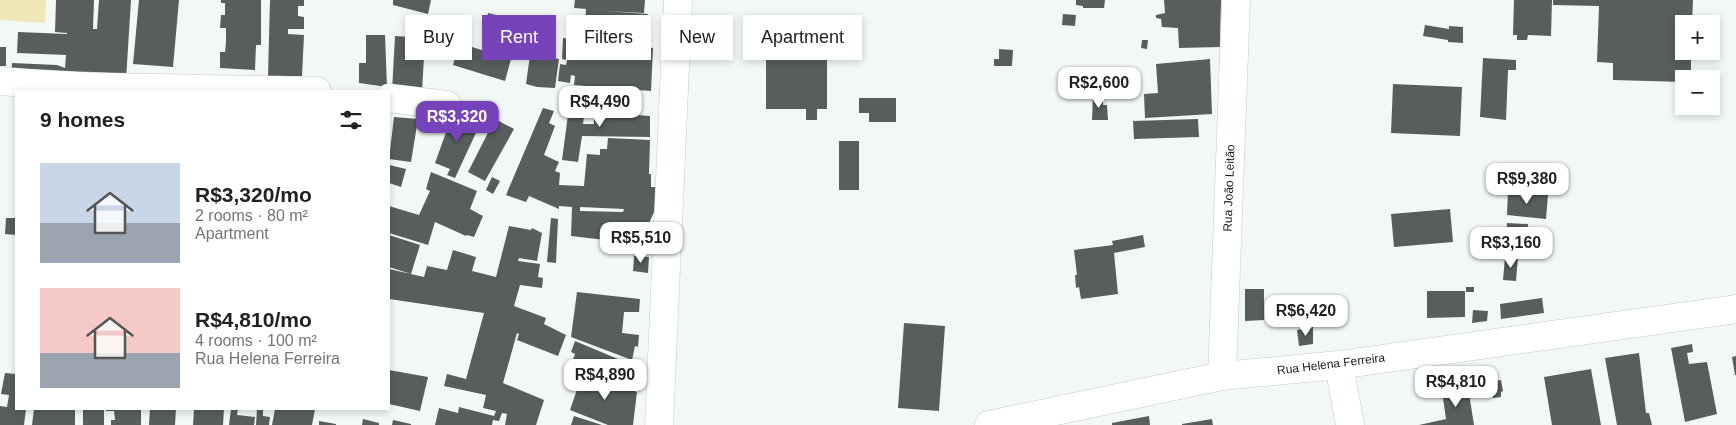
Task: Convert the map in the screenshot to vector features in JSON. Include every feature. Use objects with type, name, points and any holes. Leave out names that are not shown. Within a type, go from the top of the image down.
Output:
[{"type":"street","points":[[659,425],[678,0]]},
{"type":"street","name":"Rua João Leitão","points":[[1222,376],[1236,0]]},
{"type":"street","points":[[0,81],[78,88],[170,87],[280,90]]},
{"type":"street","points":[[390,98],[447,105]]},
{"type":"street","name":"Rua Helena Ferreira","points":[[989,425],[1222,376],[1339,365],[1736,308]]},
{"type":"street","points":[[1339,365],[1350,425]]},
{"type":"shaded area","points":[[0,0],[46,0],[45,23],[0,20]]},
{"type":"building","points":[[56,0],[94,0],[93,29],[97,29],[99,0],[131,0],[126,80],[11,79],[12,63],[57,65],[65,68],[66,55],[17,53],[18,32],[67,34],[55,32]]},
{"type":"building","points":[[139,0],[179,0],[173,67],[133,64]]},
{"type":"building","points":[[221,0],[261,0],[261,45],[256,45],[255,70],[220,68],[220,52],[225,52],[226,42],[226,28],[220,28],[221,15],[225,15],[225,3],[221,3]]},
{"type":"building","points":[[270,0],[304,0],[304,6],[298,6],[298,16],[304,17],[304,29],[288,29],[288,34],[304,35],[302,76],[268,76]]},
{"type":"building","points":[[393,0],[431,0],[428,14],[393,5]]},
{"type":"building","points":[[575,0],[645,0],[644,13],[605,11],[648,14],[586,15],[586,9],[574,8]]},
{"type":"building","points":[[1076,0],[1105,0],[1104,8],[1083,8],[1083,6],[1076,5]]},
{"type":"building","points":[[1164,0],[1221,0],[1220,47],[1179,48],[1178,28],[1162,27],[1161,19],[1156,18],[1156,15],[1165,13]]},
{"type":"building","points":[[1514,0],[1552,0],[1551,36],[1528,35],[1527,40],[1517,40],[1517,35],[1513,35]]},
{"type":"building","points":[[1553,0],[1693,0],[1692,15],[1675,15],[1675,60],[1691,60],[1691,70],[1675,70],[1675,82],[1613,80],[1613,63],[1597,62],[1599,6],[1553,5]]},
{"type":"building","points":[[1063,14],[1076,15],[1075,26],[1062,25]]},
{"type":"building","points":[[1425,25],[1449,29],[1449,26],[1463,27],[1463,43],[1448,42],[1448,40],[1423,36]]},
{"type":"building","points":[[366,35],[385,35],[387,87],[359,83],[359,63],[366,63]]},
{"type":"building","points":[[395,36],[405,37],[405,60],[424,60],[422,92],[392,91]]},
{"type":"building","points":[[563,38],[566,38],[566,60],[562,59]]},
{"type":"building","points":[[1142,40],[1148,40],[1147,49],[1141,48]]},
{"type":"building","points":[[0,47],[6,47],[6,66],[0,66]]},
{"type":"building","points":[[472,47],[482,50],[482,60],[511,60],[505,81],[453,65],[454,60],[472,60]]},
{"type":"building","points":[[651,48],[653,48],[651,91],[574,85],[575,76],[571,75],[570,83],[558,81],[560,64],[566,65],[567,60],[651,60]]},
{"type":"building","points":[[999,49],[1013,50],[1012,66],[994,66],[994,59],[999,59]]},
{"type":"building","points":[[1483,58],[1516,60],[1516,70],[1508,70],[1506,120],[1480,117]]},
{"type":"building","points":[[559,59],[555,88],[526,84],[529,60]]},
{"type":"building","points":[[1210,59],[1212,114],[1145,118],[1144,94],[1158,93],[1156,64]]},
{"type":"building","points":[[766,60],[827,60],[827,109],[817,109],[817,120],[806,120],[806,109],[766,109]]},
{"type":"building","points":[[1393,84],[1462,87],[1460,136],[1391,133]]},
{"type":"building","points":[[1093,95],[1103,95],[1103,105],[1107,105],[1108,120],[1092,120]]},
{"type":"building","points":[[859,98],[896,98],[896,122],[869,122],[869,113],[859,113]]},
{"type":"building","points":[[570,100],[586,102],[583,124],[594,124],[594,112],[650,116],[650,137],[582,136],[578,162],[562,160]]},
{"type":"building","points":[[543,108],[554,111],[549,123],[555,126],[544,155],[559,162],[555,171],[560,173],[559,185],[584,186],[587,154],[600,155],[600,149],[607,149],[608,138],[650,140],[649,174],[651,174],[651,187],[656,187],[655,210],[650,221],[651,232],[649,232],[649,240],[614,236],[614,241],[571,236],[572,207],[559,206],[559,209],[529,196],[526,202],[506,195]],"holes":[[[580,207],[624,209],[623,212],[580,211]]]},
{"type":"building","points":[[453,113],[481,122],[455,178],[447,175],[450,169],[435,163]]},
{"type":"building","points":[[394,117],[418,119],[411,162],[390,159]]},
{"type":"building","points":[[495,119],[514,129],[485,181],[468,172]]},
{"type":"building","points":[[1198,119],[1199,137],[1134,139],[1133,121]]},
{"type":"building","points":[[839,141],[859,141],[859,190],[839,190]]},
{"type":"building","points":[[390,165],[406,169],[401,187],[390,183]]},
{"type":"building","points":[[431,172],[477,191],[470,209],[483,216],[474,237],[466,236],[435,222],[428,245],[390,233],[390,206],[419,215],[430,191],[426,189]]},
{"type":"building","points":[[492,177],[500,181],[493,194],[486,190]]},
{"type":"building","points":[[1508,190],[1548,195],[1546,219],[1507,215]]},
{"type":"building","points":[[1450,209],[1453,242],[1394,247],[1391,214]]},
{"type":"building","points":[[6,218],[15,218],[15,235],[5,234]]},
{"type":"building","points":[[551,218],[558,219],[556,263],[547,262]]},
{"type":"building","points":[[1507,223],[1528,224],[1526,256],[1505,254]]},
{"type":"building","points":[[509,226],[531,230],[532,228],[542,233],[537,261],[519,258],[518,261],[540,264],[538,277],[543,278],[542,288],[520,285],[514,306],[546,318],[544,324],[566,335],[558,356],[517,340],[519,334],[517,333],[503,383],[544,400],[536,425],[505,425],[507,414],[502,413],[499,421],[493,420],[492,425],[435,425],[439,408],[458,413],[459,407],[494,416],[496,411],[483,408],[486,395],[444,386],[447,374],[466,379],[484,313],[390,299],[390,269],[424,277],[427,266],[447,270],[453,250],[476,257],[472,271],[496,277]]},
{"type":"building","points":[[390,235],[420,245],[411,274],[390,267]]},
{"type":"building","points":[[1143,235],[1145,247],[1114,253],[1118,294],[1081,299],[1079,287],[1076,288],[1075,275],[1077,275],[1074,250],[1113,245],[1112,241]]},
{"type":"building","points":[[634,256],[649,257],[648,273],[633,271]]},
{"type":"building","points":[[1505,257],[1518,257],[1516,281],[1503,280]]},
{"type":"building","points":[[1466,287],[1474,287],[1474,292],[1466,292]]},
{"type":"building","points":[[1245,289],[1264,289],[1264,320],[1245,321]]},
{"type":"building","points":[[1427,291],[1465,291],[1465,317],[1427,318]]},
{"type":"building","points":[[577,292],[640,299],[639,312],[624,312],[622,333],[639,335],[638,347],[635,346],[632,360],[571,337]]},
{"type":"building","points":[[1542,298],[1544,313],[1501,319],[1500,304]]},
{"type":"building","points":[[1473,310],[1488,311],[1487,321],[1472,323]]},
{"type":"building","points":[[904,323],[945,326],[939,411],[898,408]]},
{"type":"building","points":[[1313,327],[1313,344],[1299,346],[1297,330]]},
{"type":"building","points":[[575,341],[625,362],[617,382],[572,362],[575,354],[571,352]]},
{"type":"building","points":[[1692,344],[1693,352],[1687,353],[1689,364],[1707,362],[1717,414],[1685,422],[1671,348]]},
{"type":"building","points":[[1639,353],[1646,413],[1649,413],[1652,425],[1617,425],[1605,358]]},
{"type":"building","points":[[1736,356],[1736,375],[1735,375],[1732,357]]},
{"type":"building","points":[[1591,369],[1601,425],[1552,425],[1544,377]]},
{"type":"building","points":[[390,370],[428,377],[420,411],[390,404]]},
{"type":"building","points":[[583,372],[637,392],[633,425],[608,425],[570,410]]},
{"type":"building","points":[[5,373],[15,374],[15,410],[26,410],[24,425],[0,425],[0,406],[7,407],[9,395],[1,394]]},
{"type":"building","points":[[1501,380],[1503,391],[1501,392],[1501,397],[1493,398],[1490,382]]},
{"type":"building","points":[[1468,387],[1474,425],[1419,425],[1446,419],[1442,391]]},
{"type":"building","points":[[34,410],[75,410],[75,425],[32,425]]},
{"type":"building","points":[[83,410],[104,410],[104,425],[83,425]]},
{"type":"building","points":[[141,410],[141,425],[111,425],[111,420],[115,420],[114,411],[106,411]]},
{"type":"building","points":[[150,410],[176,410],[175,425],[149,425]]},
{"type":"building","points":[[194,410],[224,410],[223,425],[193,425]]},
{"type":"building","points":[[231,410],[238,410],[237,415],[255,417],[254,425],[229,425]]},
{"type":"building","points":[[257,410],[263,410],[263,416],[270,417],[269,425],[256,425]]},
{"type":"building","points":[[275,410],[315,410],[312,425],[272,425]]},
{"type":"building","points":[[574,416],[602,425],[571,425]]},
{"type":"building","points":[[1149,416],[1150,425],[1112,425],[1112,423]]},
{"type":"building","points":[[363,419],[379,423],[379,425],[362,425]]},
{"type":"building","points":[[1212,419],[1213,425],[1182,425],[1182,424]]},
{"type":"building","points":[[393,420],[411,424],[411,425],[392,425]]},
{"type":"building","points":[[319,421],[336,424],[336,425],[319,425]]}]
